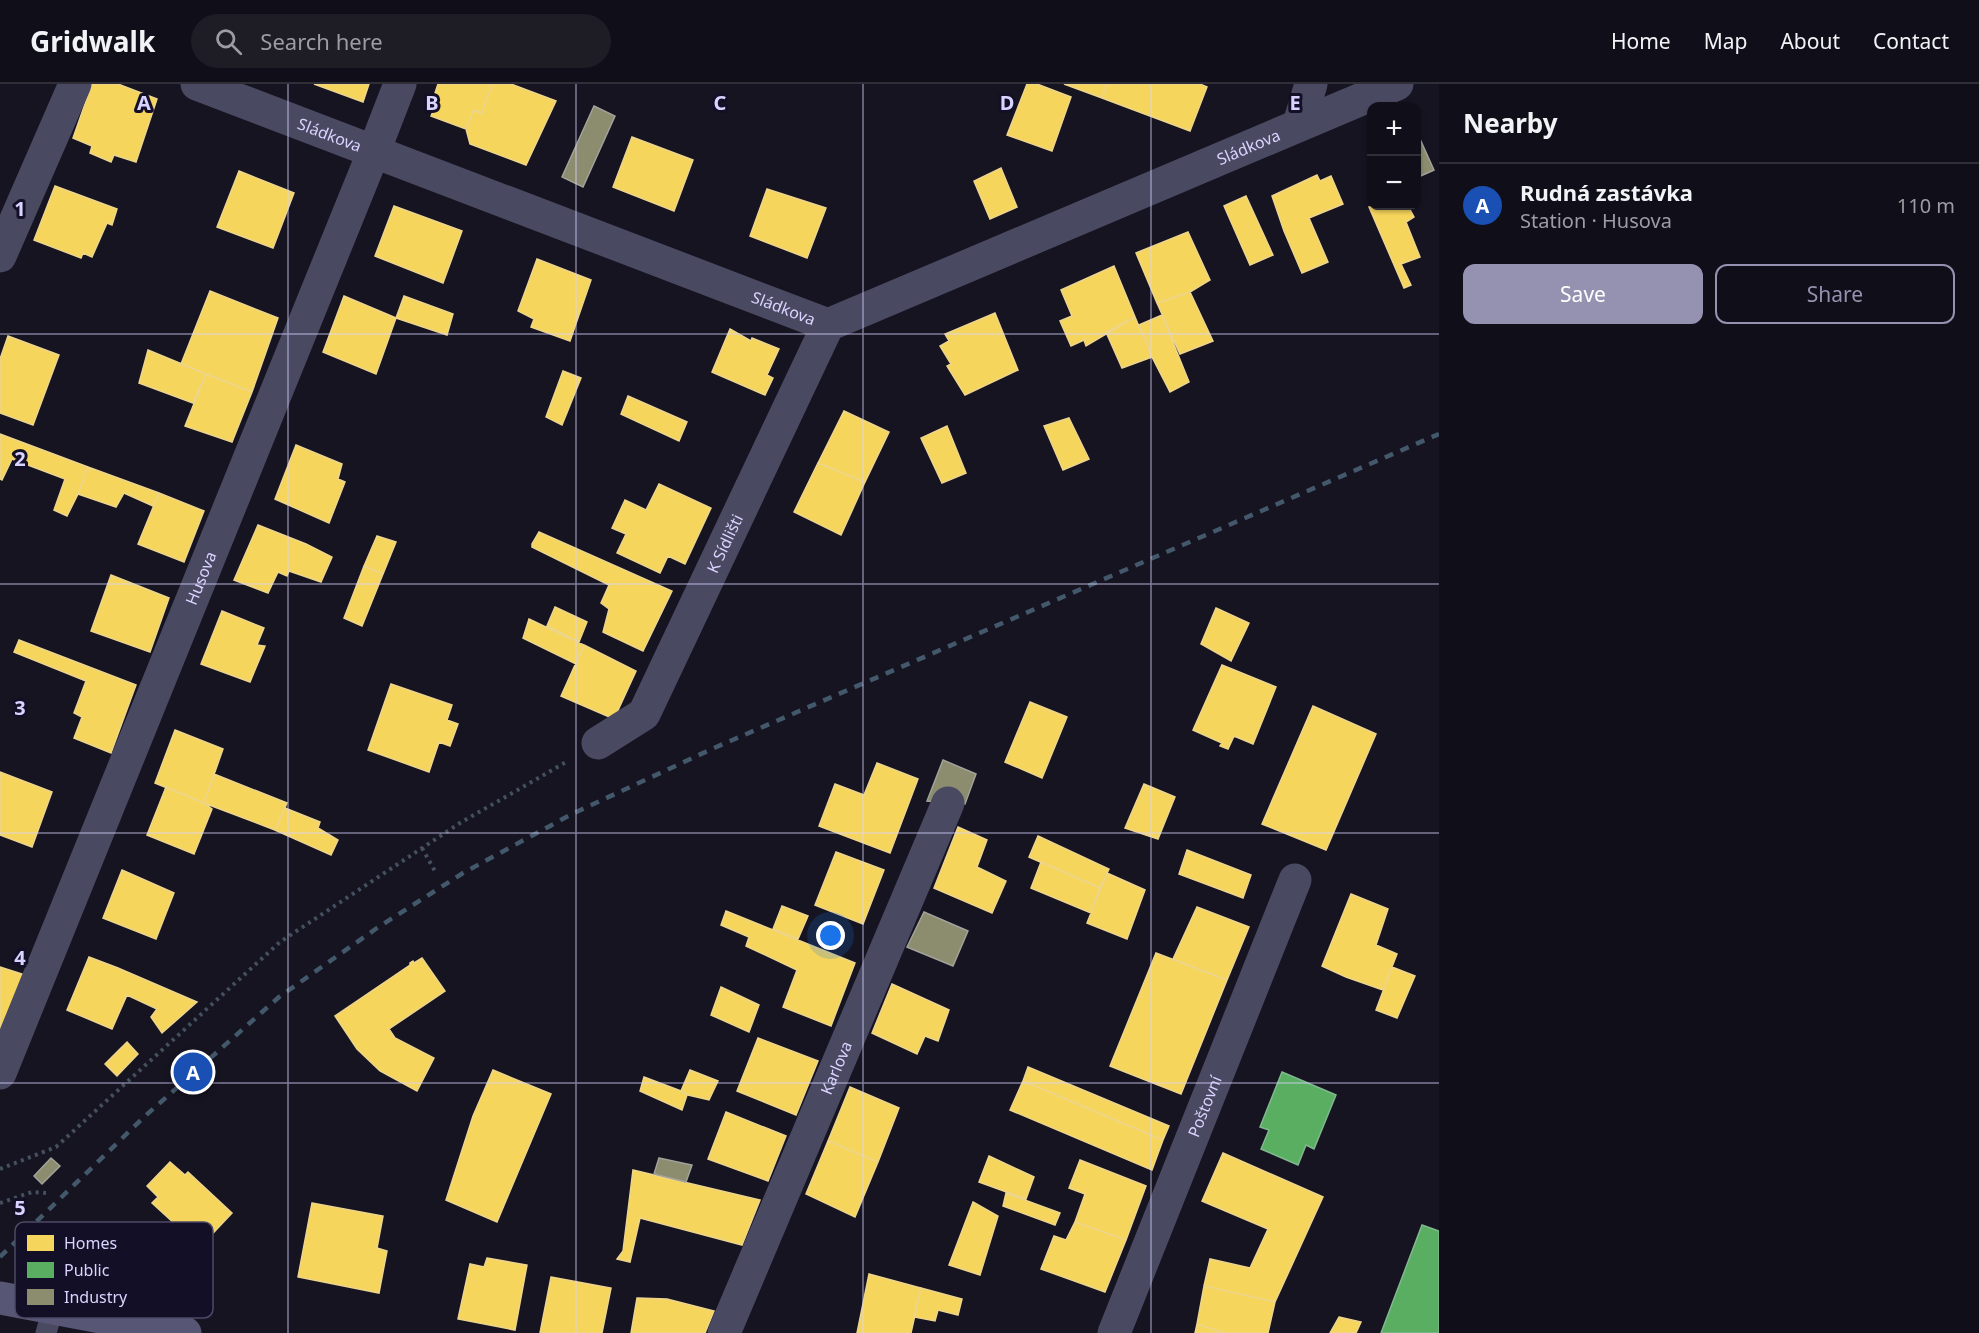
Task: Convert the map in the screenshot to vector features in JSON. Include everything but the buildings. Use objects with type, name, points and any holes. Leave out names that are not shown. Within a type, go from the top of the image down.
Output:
[{"type":"main road","points":[[0,1298],[15,1305]]},
{"type":"main road","points":[[49,1320],[184,1333]]},
{"type":"street","points":[[0,256],[75,84]]},
{"type":"street","name":"Sládkova","points":[[197,84],[828,325],[1397,84]]},
{"type":"street","name":"Husova","points":[[0,1073],[400,84]]},
{"type":"street","points":[[1299,124],[1311,84]]},
{"type":"street","name":"K Sídlišti","points":[[598,743],[644,714],[828,325]]},
{"type":"street","name":"Karlova","points":[[724,1333],[948,803]]},
{"type":"street","name":"Poštovní","points":[[1114,1333],[1295,879]]},
{"type":"path","points":[[0,1169],[56,1147],[280,942],[460,823],[598,743]]},
{"type":"path","points":[[422,848],[436,873]]},
{"type":"path","points":[[0,1203],[32,1192],[46,1193]]},
{"type":"railway","points":[[36,1222],[144,1117],[279,997],[377,928],[463,873],[572,814],[714,748],[1439,434]]},
{"type":"railway","points":[[0,1257],[15,1242]]},
{"type":"place","name":"Rudná zastávka","points":[[193,1072]]}]
